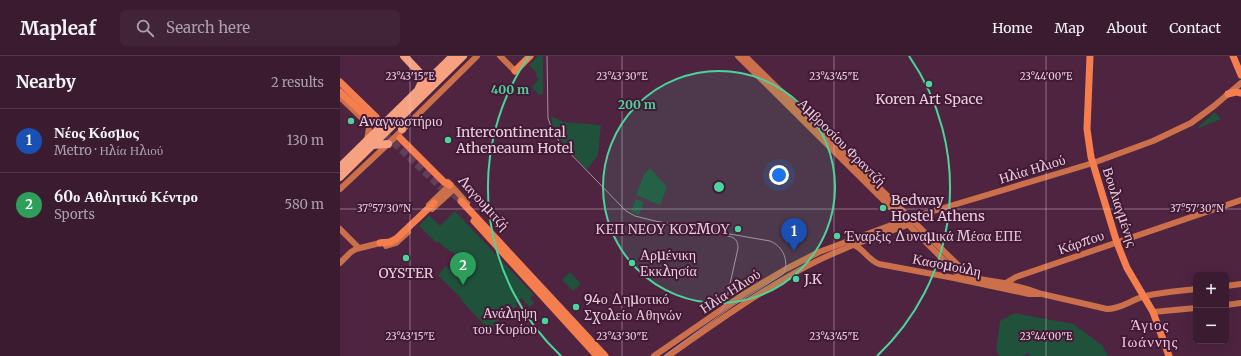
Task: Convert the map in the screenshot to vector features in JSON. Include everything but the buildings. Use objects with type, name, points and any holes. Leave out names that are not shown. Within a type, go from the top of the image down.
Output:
[{"type":"highway","points":[[398,56],[418,74],[420,79],[418,90]]},
{"type":"highway","points":[[340,177],[418,90],[453,56]]},
{"type":"highway","points":[[340,167],[401,116],[463,56]]},
{"type":"highway","points":[[407,57],[420,74],[422,80],[418,90]]},
{"type":"highway","points":[[401,116],[401,133]]},
{"type":"highway","points":[[370,143],[388,144]]},
{"type":"main road","points":[[340,189],[401,133],[477,56]]},
{"type":"main road","points":[[500,56],[515,72],[530,56]]},
{"type":"main road","name":"Αμβροσίου Φραντζή","points":[[738,56],[909,221],[965,273],[973,278]]},
{"type":"main road","name":"Αμβροσίου Φραντζή","points":[[745,56],[909,221],[964,280]]},
{"type":"main road","name":"Βουλιαγμένης","points":[[1090,56],[1086,129],[1093,163],[1117,243],[1127,268],[1153,312],[1168,356]]},
{"type":"main road","points":[[1233,56],[1241,74]]},
{"type":"main road","points":[[340,82],[374,119],[340,92]]},
{"type":"main road","name":"Ηλία Ηλιού","points":[[654,356],[744,294],[786,269],[819,252],[909,221],[1093,163],[1153,141],[1178,130],[1200,116],[1241,83]]},
{"type":"main road","points":[[1228,94],[1236,92],[1241,93]]},
{"type":"main road","points":[[340,97],[367,123],[369,128],[370,143]]},
{"type":"main road","points":[[401,133],[444,182],[452,187]]},
{"type":"main road","points":[[380,243],[393,237],[452,187]]},
{"type":"main road","points":[[340,229],[359,248],[365,249],[387,246],[396,243],[452,187]]},
{"type":"main road","name":"Λαγουμιτζή","points":[[452,187],[545,288],[548,294]]},
{"type":"main road","name":"Κάρπου","points":[[1001,285],[1016,276],[1241,200]]},
{"type":"main road","name":"Λαγουμιτζή","points":[[597,356],[459,202],[548,294],[605,356]]},
{"type":"main road","points":[[340,263],[351,252],[359,248],[390,242],[396,239],[434,203]]},
{"type":"main road","name":"Ηλία Ηλιού","points":[[668,356],[723,318],[803,268],[909,221]]},
{"type":"main road","name":"Κασομούλη","points":[[854,245],[862,249],[873,261],[878,264],[964,280],[1016,286],[1042,294],[1107,309],[1115,309],[1144,296],[1193,289]]},
{"type":"main road","points":[[1016,276],[1016,286]]},
{"type":"main road","name":"Κασομούλη","points":[[973,278],[1030,294],[1042,294]]},
{"type":"main road","points":[[1229,286],[1241,284]]},
{"type":"main road","points":[[1229,305],[1241,303]]},
{"type":"main road","points":[[1153,312],[1193,308]]},
{"type":"green space","points":[[538,56],[543,56],[543,94],[539,95],[532,87],[539,79],[535,75],[537,73],[529,65]]},
{"type":"green space","points":[[1215,112],[1221,119],[1199,128],[1198,127]]},
{"type":"green space","points":[[551,116],[564,122],[601,125],[598,155],[587,170],[558,137],[553,129]]},
{"type":"green space","points":[[650,168],[667,187],[660,205],[636,195],[644,175]]},
{"type":"green space","points":[[636,199],[644,202],[639,215],[631,212]]},
{"type":"green space","points":[[455,211],[534,295],[530,298],[534,303],[530,307],[521,298],[515,303],[517,306],[513,309],[511,306],[507,305],[504,313],[490,331],[461,300],[462,299],[438,275],[446,266],[452,271],[465,260],[444,247],[439,242],[437,243],[419,226],[429,215],[440,226]]},
{"type":"green space","points":[[570,272],[581,284],[573,291],[562,280]]},
{"type":"green space","points":[[1015,313],[1073,324],[1102,345],[1108,356],[1030,356],[1028,353],[1022,356],[1000,356],[996,351],[1000,321]]},
{"type":"tunnel","points":[[371,121],[448,194]]},
{"type":"tunnel","points":[[446,187],[461,201]]},
{"type":"tram line","points":[[547,56],[548,118],[553,133],[562,145],[626,211],[635,216],[655,221],[770,241],[775,243],[782,250],[784,255],[786,264],[783,274],[734,305],[664,356]]},
{"type":"tram line","points":[[720,312],[726,302],[738,248],[736,240],[733,237],[728,236]]},
{"type":"place","name":"Koren Art Space","points":[[929,84]]},
{"type":"place","name":"Aναγνωστήριο","points":[[351,121]]},
{"type":"place","name":"Intercontinental Atheneaum Hotel","points":[[448,140]]},
{"type":"place","name":"Bedway Hostel Athens","points":[[883,208]]},
{"type":"place","name":"ΚΕΠ ΝΕΟΥ ΚΟΣΜΟΥ","points":[[738,229]]},
{"type":"place","name":"Έναρξις Δυναμικά Μέσα ΕΠΕ","points":[[837,236]]},
{"type":"place","name":"Νέος Κόσμος","points":[[794,251]]},
{"type":"place","name":"OYSTER","points":[[406,258]]},
{"type":"place","name":"Αρμένικη Εκκλησία","points":[[632,263]]},
{"type":"place","name":"J.K","points":[[796,279]]},
{"type":"place","name":"60ο Αθλητικό Κέντρο","points":[[463,285]]},
{"type":"place","name":"94ο Δημοτικό Σχολείο Αθηνών","points":[[576,307]]},
{"type":"place","name":"Ανάληψη του Κυρίου","points":[[545,321]]},
{"type":"district","name":"Άγιος Ιωάννης","points":[[1150,334]]}]
